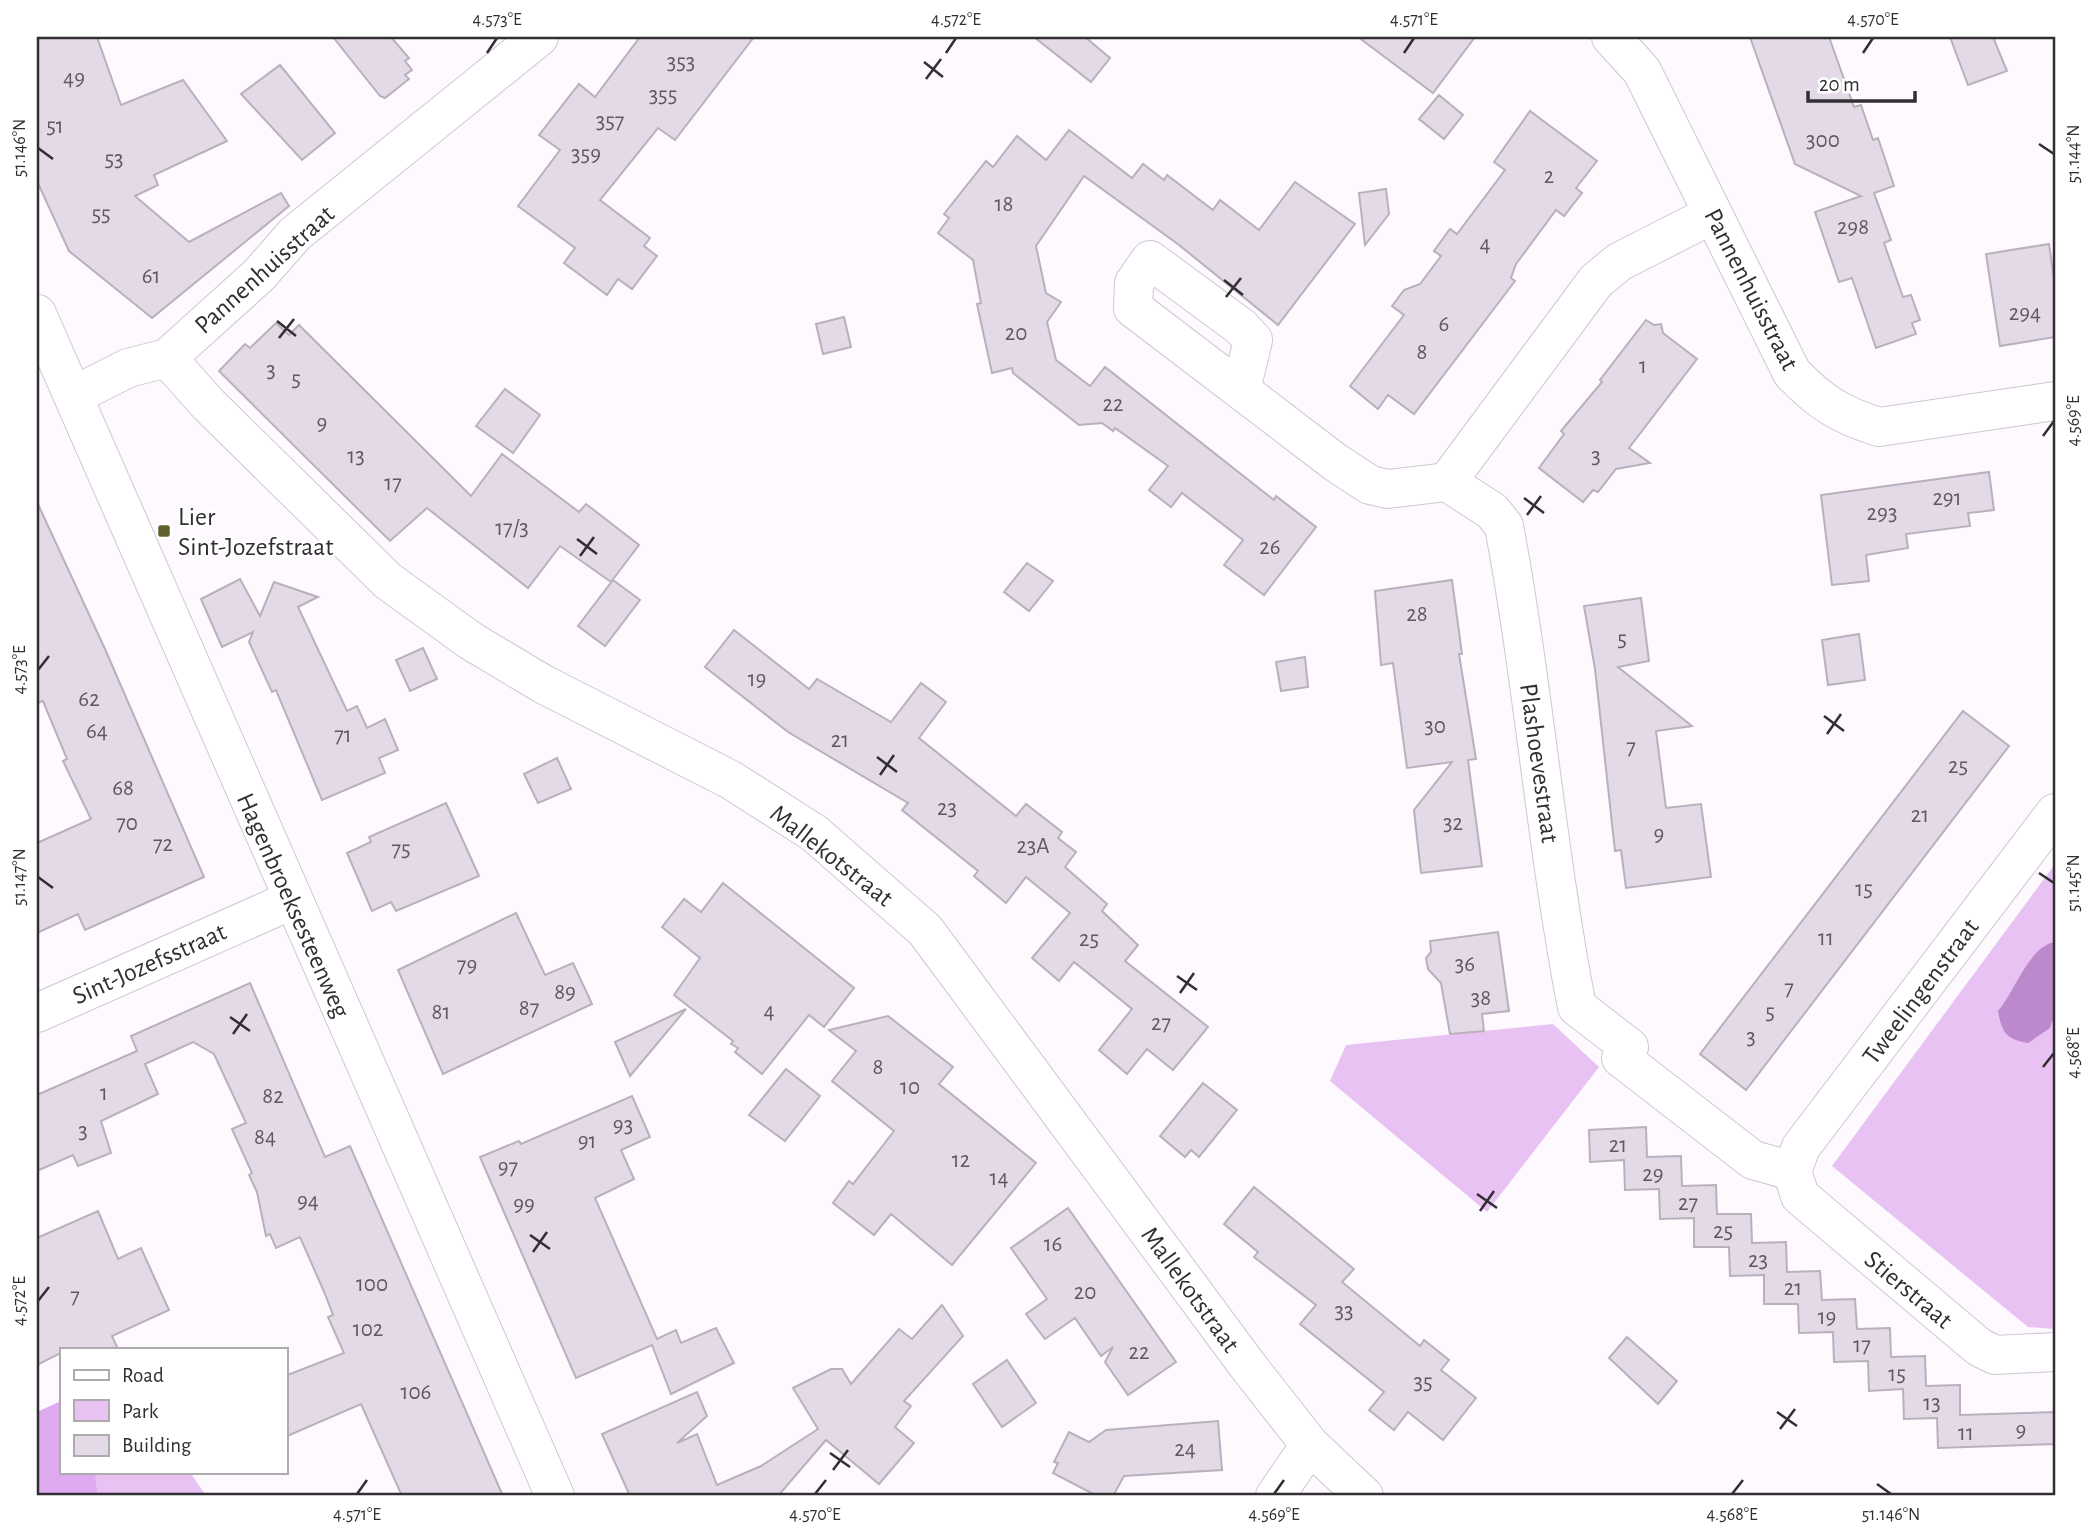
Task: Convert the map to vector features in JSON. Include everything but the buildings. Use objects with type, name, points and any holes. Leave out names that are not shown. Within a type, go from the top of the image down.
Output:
[{"type":"street","name":"Pannenhuisstraat","points":[[73,396],[128,368],[167,358],[259,275],[295,234],[539,37]]},
{"type":"street","name":"Pannenhuisstraat","points":[[1611,37],[1642,71],[1792,373],[1819,401],[1852,418],[1879,427],[2055,401]]},
{"type":"street","points":[[1241,390],[1370,485],[1388,489],[1447,482],[1596,281],[1619,262],[1713,214]]},
{"type":"street","name":"Hagenbroeksesteenweg","points":[[37,314],[73,396],[277,907],[555,1496]]},
{"type":"street","name":"Mallekotstraat","points":[[167,358],[209,405],[388,581],[471,641],[542,684],[731,780],[814,833],[925,930],[1310,1445],[1364,1496]]},
{"type":"street","name":"Plashoevestraat","points":[[1447,482],[1492,511],[1504,526],[1527,668],[1563,932],[1577,1007],[1625,1052],[1753,1160],[1792,1171]]},
{"type":"street","name":"Tweelingenstraat","points":[[1792,1171],[1801,1147],[2055,813]]},
{"type":"street","name":"Sint-Jozefsstraat","points":[[37,1013],[277,907]]},
{"type":"street","name":"Stierstraat","points":[[1792,1171],[1800,1196],[1979,1347],[1995,1355],[2055,1352]]},
{"type":"street","points":[[1275,1496],[1310,1445]]},
{"type":"green space","points":[[2055,864],[2055,1329],[2028,1327],[1832,1166]]},
{"type":"green space","points":[[1553,1024],[1599,1067],[1487,1212],[1330,1081],[1346,1045]]},
{"type":"green space","points":[[100,1474],[191,1474],[206,1496],[98,1496],[94,1477]]},
{"type":"shaded area","points":[[2055,942],[2055,1014],[2050,1028],[2028,1043],[2010,1037],[2003,1030],[1998,1011],[2030,960],[2046,945]]},
{"type":"shaded area","points":[[60,1401],[60,1474],[100,1474],[95,1477],[98,1496],[37,1496],[37,1412]]},
{"type":"place","name":"Lier Sint-Jozefstraat","points":[[164,531]]}]
